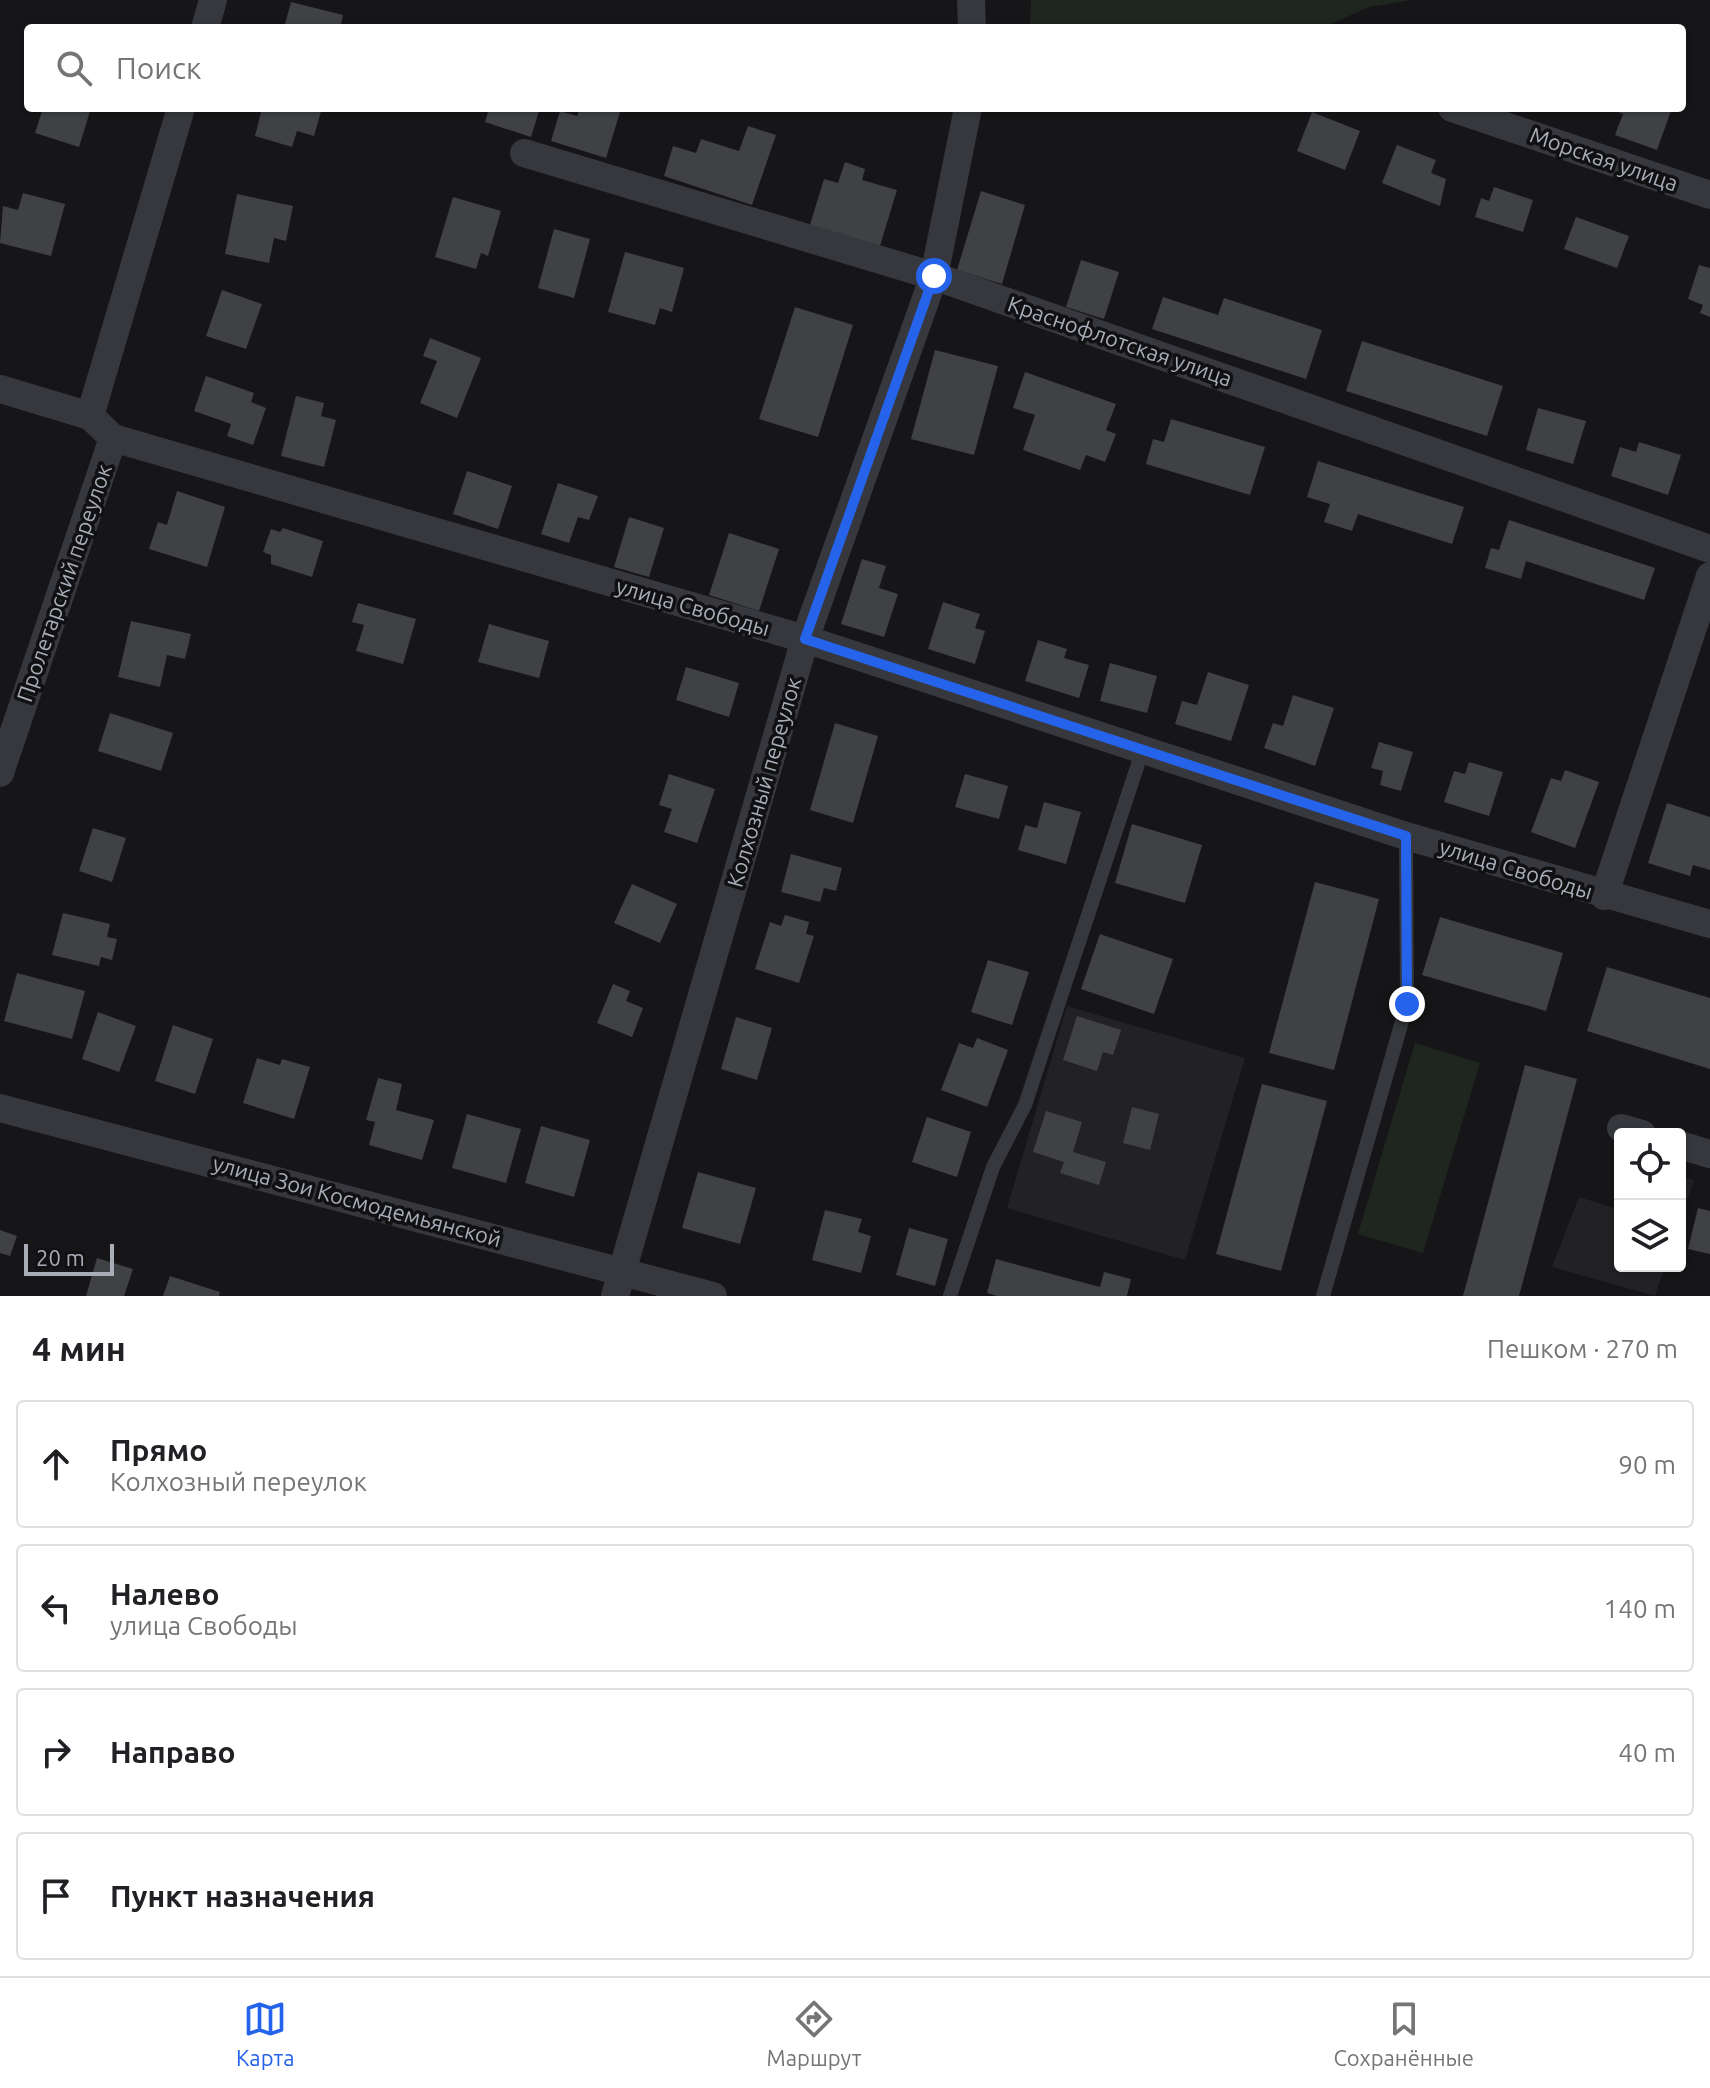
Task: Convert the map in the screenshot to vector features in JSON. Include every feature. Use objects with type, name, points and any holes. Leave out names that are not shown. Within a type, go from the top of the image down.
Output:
[{"type":"street","points":[[206,24],[213,0]]},
{"type":"street","points":[[971,0],[972,24]]},
{"type":"street","points":[[90,416],[180,112]]},
{"type":"street","points":[[934,276],[967,112]]},
{"type":"street","name":"Морская улица","points":[[1464,112],[1710,195]]},
{"type":"street","name":"Краснофлотская улица","points":[[524,153],[934,276],[1710,549]]},
{"type":"street","name":"Колхозный переулок","points":[[619,1283],[805,639],[934,276]]},
{"type":"street","name":"улица Свободы","points":[[0,389],[90,416],[113,438],[805,639],[1406,836],[1604,896],[1710,924]]},
{"type":"street","name":"Пролетарский переулок","points":[[0,773],[113,438]]},
{"type":"street","points":[[1604,896],[1710,576]]},
{"type":"street","name":"улица Зои Космодемьянской","points":[[0,1108],[619,1283],[713,1296]]},
{"type":"street","points":[[1686,1147],[1710,1154]]},
{"type":"lane","points":[[950,1296],[993,1167],[1025,1105],[1143,749]]},
{"type":"lane","points":[[1323,1296],[1407,1004],[1406,836]]},
{"type":"shaded area","points":[[1031,0],[1412,0],[1369,7],[1331,24],[1030,24]]},
{"type":"shaded area","points":[[1067,1006],[1245,1058],[1185,1260],[1007,1208]]},
{"type":"shaded area","points":[[1415,1043],[1480,1063],[1423,1253],[1358,1234]]},
{"type":"shaded area","points":[[1686,1178],[1694,1180],[1686,1203]]},
{"type":"shaded area","points":[[1579,1197],[1614,1208],[1614,1272],[1663,1272],[1655,1296],[1552,1267]]},
{"type":"building","points":[[291,2],[343,15],[341,24],[285,24]]},
{"type":"building","points":[[42,112],[90,112],[79,147],[35,133]]},
{"type":"building","points":[[261,112],[321,112],[314,136],[297,131],[292,147],[255,136]]},
{"type":"building","points":[[488,112],[539,112],[531,137],[485,122]]},
{"type":"building","points":[[560,112],[577,116],[578,112],[620,112],[606,158],[551,141]]},
{"type":"building","points":[[1312,112],[1360,131],[1345,170],[1297,151]]},
{"type":"building","points":[[1618,112],[1671,112],[1657,150],[1615,135],[1623,114]]},
{"type":"building","points":[[748,126],[776,135],[752,205],[664,176],[673,146],[696,153],[701,139],[739,151]]},
{"type":"building","points":[[1397,145],[1436,160],[1431,173],[1446,179],[1440,206],[1382,183]]},
{"type":"building","points":[[845,162],[865,169],[862,180],[897,190],[879,249],[809,228],[824,179],[838,183]]},
{"type":"building","points":[[1494,187],[1533,200],[1523,232],[1475,217],[1481,198],[1489,201]]},
{"type":"building","points":[[981,191],[1025,205],[1002,284],[957,270]]},
{"type":"building","points":[[23,193],[65,204],[51,256],[0,243],[3,206],[18,210]]},
{"type":"building","points":[[237,194],[293,206],[286,241],[274,238],[269,263],[225,254]]},
{"type":"building","points":[[453,197],[501,211],[488,256],[481,253],[476,269],[435,257]]},
{"type":"building","points":[[1576,217],[1629,236],[1617,268],[1564,249]]},
{"type":"building","points":[[554,229],[590,239],[574,298],[538,288]]},
{"type":"building","points":[[625,252],[684,268],[672,312],[660,308],[655,325],[608,312]]},
{"type":"building","points":[[1081,260],[1119,272],[1104,319],[1066,307]]},
{"type":"building","points":[[1699,265],[1710,268],[1710,317],[1700,313],[1703,305],[1688,299]]},
{"type":"building","points":[[222,290],[262,304],[246,349],[206,336]]},
{"type":"building","points":[[1163,297],[1218,315],[1224,298],[1322,330],[1306,379],[1152,329]]},
{"type":"building","points":[[795,307],[853,325],[818,437],[759,419]]},
{"type":"building","points":[[430,338],[481,358],[457,418],[420,403],[437,361],[423,356]]},
{"type":"building","points":[[1362,341],[1503,386],[1487,436],[1346,391]]},
{"type":"building","points":[[935,350],[998,366],[974,455],[911,439]]},
{"type":"building","points":[[1025,372],[1116,404],[1106,430],[1116,434],[1105,462],[1086,455],[1080,470],[1023,450],[1035,415],[1013,408]]},
{"type":"building","points":[[206,376],[254,393],[251,402],[266,408],[253,445],[227,436],[231,424],[194,411]]},
{"type":"building","points":[[296,396],[324,403],[321,416],[336,420],[324,467],[281,456]]},
{"type":"building","points":[[1538,408],[1586,421],[1573,464],[1526,450]]},
{"type":"building","points":[[1171,419],[1265,447],[1250,495],[1146,464],[1153,439],[1164,442]]},
{"type":"building","points":[[1639,442],[1681,455],[1668,495],[1611,476],[1620,447],[1636,452]]},
{"type":"building","points":[[1318,461],[1464,507],[1452,544],[1358,514],[1352,531],[1324,522],[1330,504],[1307,497]]},
{"type":"building","points":[[467,471],[512,486],[498,529],[453,514]]},
{"type":"building","points":[[558,483],[598,496],[589,520],[578,517],[569,543],[541,534]]},
{"type":"building","points":[[177,491],[225,507],[207,567],[149,549],[158,522],[167,525]]},
{"type":"building","points":[[629,517],[664,528],[649,577],[614,567]]},
{"type":"building","points":[[1509,520],[1655,568],[1644,600],[1526,561],[1521,579],[1485,568],[1491,548],[1499,550]]},
{"type":"building","points":[[283,528],[323,541],[312,577],[271,564],[271,555],[263,552],[271,529],[280,532]]},
{"type":"building","points":[[729,533],[779,549],[759,611],[709,595]]},
{"type":"building","points":[[862,559],[886,566],[879,588],[898,594],[884,637],[841,624]]},
{"type":"building","points":[[943,602],[980,614],[975,628],[985,631],[975,664],[928,649]]},
{"type":"building","points":[[358,603],[416,619],[403,664],[356,651],[364,625],[352,622]]},
{"type":"building","points":[[131,621],[191,634],[185,659],[167,655],[160,687],[118,677]]},
{"type":"building","points":[[489,624],[549,641],[539,678],[478,662]]},
{"type":"building","points":[[1038,640],[1067,649],[1064,658],[1089,665],[1079,698],[1025,681]]},
{"type":"building","points":[[1110,663],[1157,676],[1147,713],[1100,701]]},
{"type":"building","points":[[686,667],[739,683],[729,717],[676,700]]},
{"type":"building","points":[[1208,672],[1249,685],[1231,741],[1175,724],[1182,701],[1197,705]]},
{"type":"building","points":[[1293,695],[1334,708],[1315,766],[1264,748],[1273,723],[1283,726]]},
{"type":"building","points":[[110,713],[173,733],[161,771],[98,751]]},
{"type":"building","points":[[835,723],[878,736],[853,823],[810,810]]},
{"type":"building","points":[[1379,742],[1413,752],[1401,791],[1380,785],[1383,771],[1371,768]]},
{"type":"building","points":[[1469,762],[1503,772],[1489,816],[1444,802],[1454,771],[1465,774]]},
{"type":"building","points":[[1565,770],[1599,782],[1575,848],[1531,832],[1551,778],[1561,781]]},
{"type":"building","points":[[669,774],[715,789],[697,843],[664,832],[672,809],[659,805]]},
{"type":"building","points":[[965,774],[1008,786],[999,819],[955,807]]},
{"type":"building","points":[[1044,802],[1081,812],[1066,864],[1018,850],[1025,825],[1037,828]]},
{"type":"building","points":[[1667,803],[1710,817],[1710,870],[1693,865],[1690,876],[1648,863]]},
{"type":"building","points":[[1132,824],[1202,845],[1185,903],[1115,883]]},
{"type":"building","points":[[93,828],[126,838],[112,882],[79,871]]},
{"type":"building","points":[[791,854],[842,868],[836,891],[824,888],[820,902],[781,892]]},
{"type":"building","points":[[1315,882],[1379,899],[1334,1070],[1269,1053]]},
{"type":"building","points":[[632,884],[677,904],[660,943],[614,923]]},
{"type":"building","points":[[63,913],[110,924],[107,937],[117,939],[112,960],[101,957],[99,966],[52,955]]},
{"type":"building","points":[[785,915],[809,922],[806,934],[814,936],[799,983],[755,969],[770,922],[781,926]]},
{"type":"building","points":[[1440,917],[1563,953],[1546,1011],[1422,975]]},
{"type":"building","points":[[1100,934],[1173,959],[1154,1014],[1081,989]]},
{"type":"building","points":[[988,960],[1029,972],[1012,1025],[971,1012]]},
{"type":"building","points":[[1607,967],[1710,998],[1710,1069],[1587,1031]]},
{"type":"building","points":[[17,973],[85,991],[72,1039],[4,1021]]},
{"type":"building","points":[[613,984],[630,991],[626,1001],[643,1008],[632,1037],[597,1023]]},
{"type":"building","points":[[98,1012],[136,1026],[119,1072],[82,1059]]},
{"type":"building","points":[[1077,1016],[1121,1030],[1113,1055],[1103,1052],[1097,1071],[1063,1060]]},
{"type":"building","points":[[736,1017],[772,1028],[757,1080],[721,1069]]},
{"type":"building","points":[[173,1025],[213,1039],[195,1094],[155,1081]]},
{"type":"building","points":[[977,1038],[1008,1050],[987,1107],[941,1090],[959,1043],[973,1048]]},
{"type":"building","points":[[257,1058],[280,1065],[282,1059],[310,1067],[294,1119],[243,1103]]},
{"type":"building","points":[[1525,1065],[1577,1079],[1519,1296],[1463,1296]]},
{"type":"building","points":[[378,1078],[402,1084],[396,1110],[434,1120],[422,1160],[369,1145],[375,1122],[366,1120]]},
{"type":"building","points":[[1262,1084],[1327,1101],[1281,1271],[1216,1254]]},
{"type":"building","points":[[1132,1107],[1159,1114],[1150,1150],[1123,1143]]},
{"type":"building","points":[[1046,1111],[1082,1122],[1073,1152],[1106,1162],[1099,1185],[1060,1173],[1064,1162],[1033,1152]]},
{"type":"building","points":[[467,1114],[521,1129],[506,1183],[452,1168]]},
{"type":"building","points":[[927,1117],[971,1132],[957,1177],[912,1162]]},
{"type":"building","points":[[541,1126],[590,1140],[574,1197],[525,1183]]},
{"type":"building","points":[[698,1172],[756,1188],[740,1244],[682,1228]]},
{"type":"building","points":[[1698,1208],[1710,1211],[1710,1254],[1688,1249]]},
{"type":"building","points":[[825,1210],[862,1219],[858,1232],[871,1236],[861,1273],[812,1260]]},
{"type":"building","points":[[909,1228],[948,1239],[935,1286],[896,1275]]},
{"type":"building","points":[[0,1230],[17,1236],[10,1256],[0,1253]]},
{"type":"building","points":[[97,1258],[133,1269],[124,1296],[86,1296]]},
{"type":"building","points":[[996,1259],[1100,1287],[1104,1272],[1131,1279],[1127,1296],[997,1296],[987,1293]]},
{"type":"building","points":[[170,1276],[220,1292],[219,1296],[163,1296]]},
{"type":"route","points":[[934,276],[805,639],[1406,836],[1407,1004]]}]
